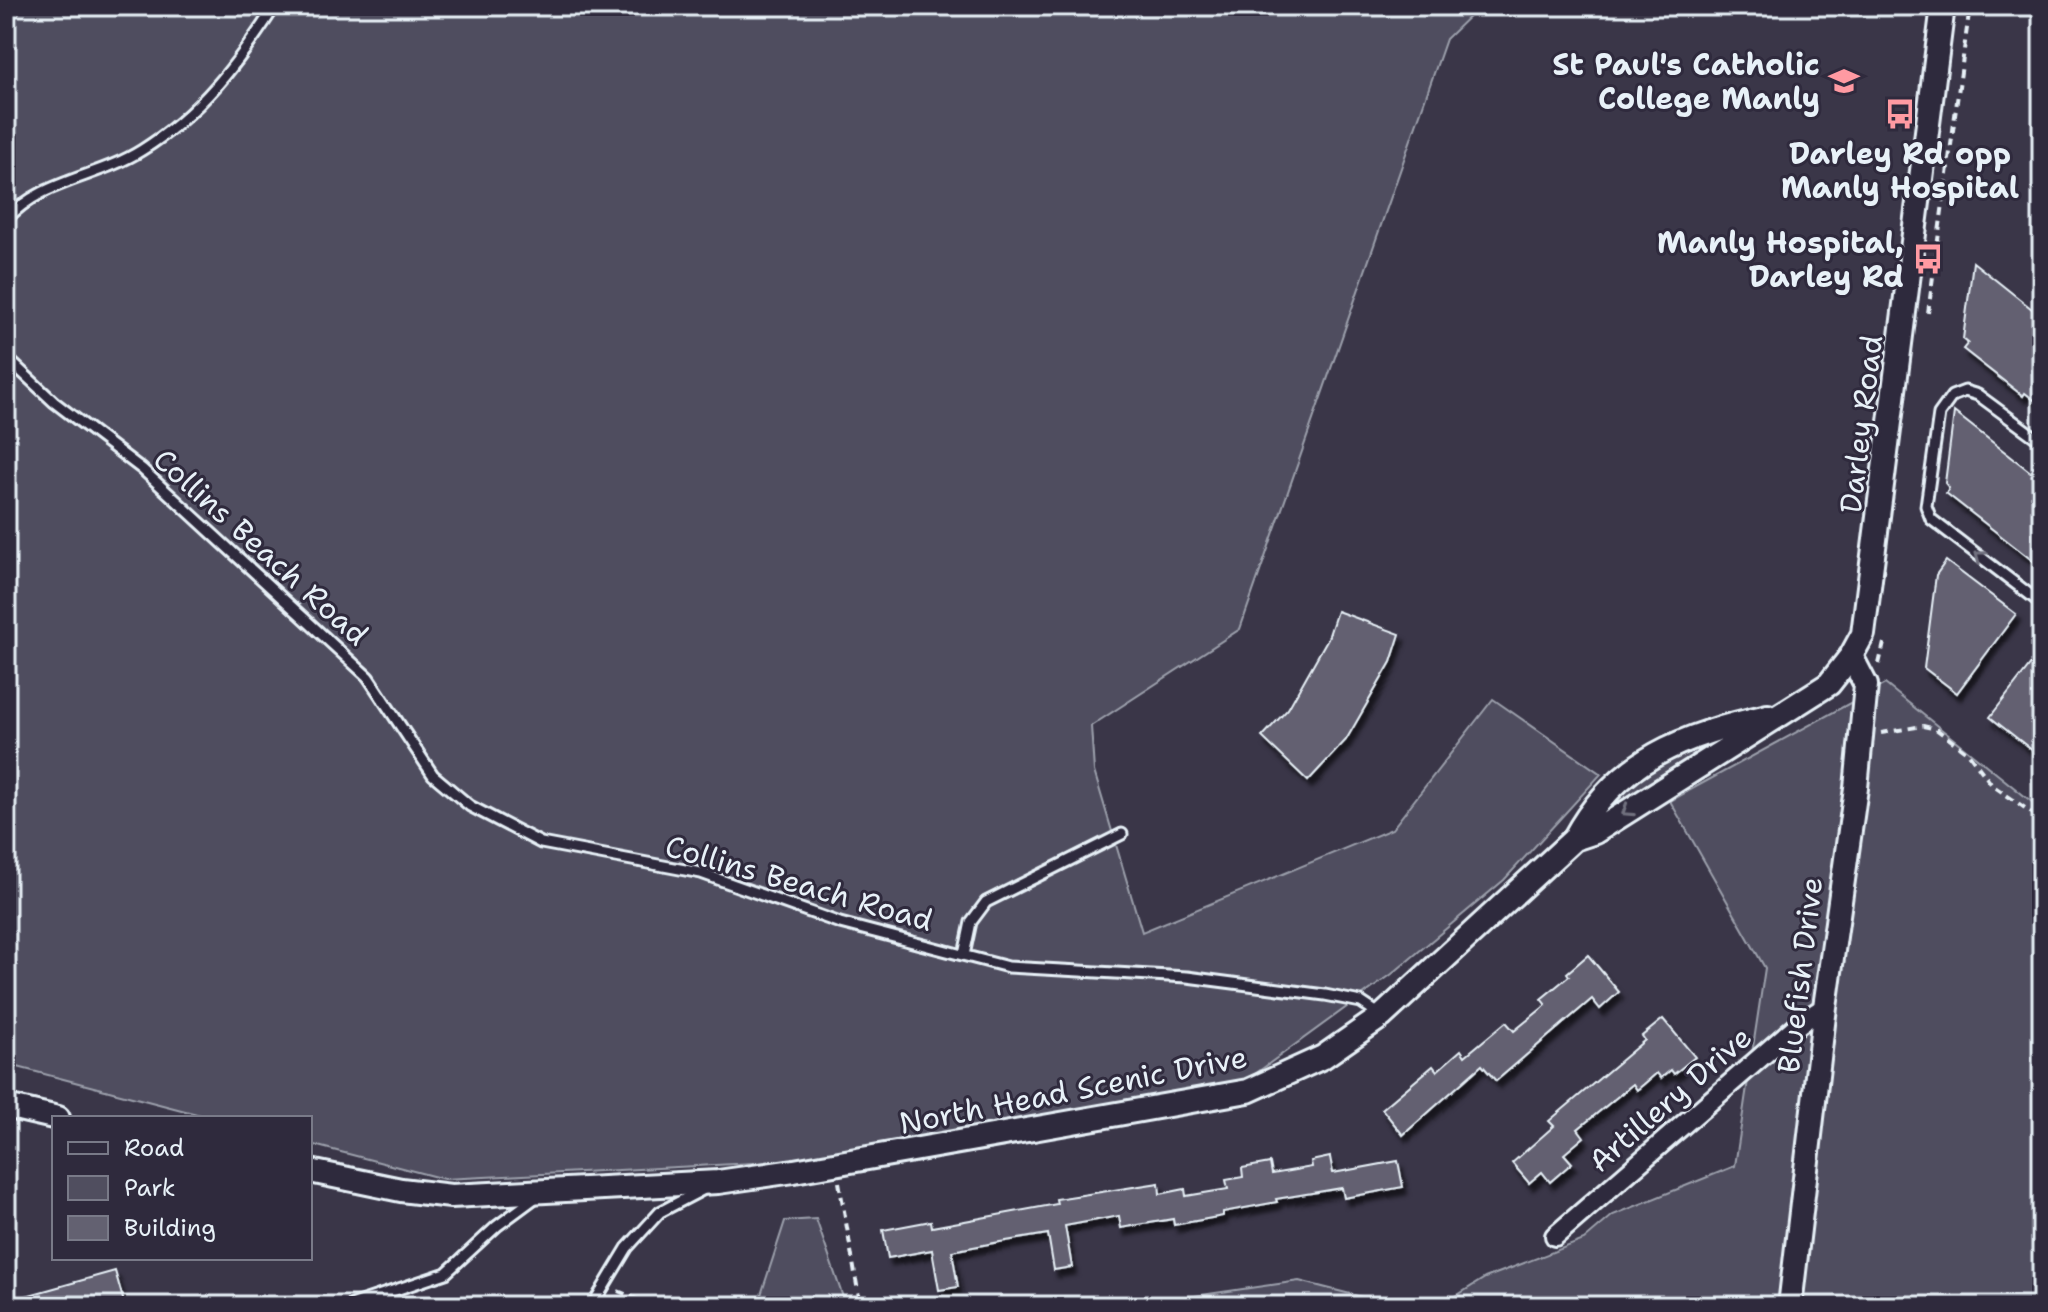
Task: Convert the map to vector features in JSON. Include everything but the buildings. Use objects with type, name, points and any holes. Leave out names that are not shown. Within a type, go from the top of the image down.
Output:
[{"type":"street","name":"Darley Road","points":[[1851,656],[1863,634],[1943,6]]},
{"type":"street","name":"North Head Scenic Drive","points":[[312,1171],[401,1190],[451,1196],[718,1182],[1248,1091],[1323,1057],[1382,1016],[1574,839],[1595,832],[1829,684],[1851,656]]},
{"type":"street","name":"Bluefish Drive","points":[[1790,1306],[1825,1007],[1862,732],[1866,685],[1851,656]]},
{"type":"street","points":[[1574,839],[1586,816],[1612,788],[1658,751],[1704,734],[1779,714]]},
{"type":"street","name":"Artillery Drive","points":[[1555,1236],[1800,1023],[1825,1007]]},
{"type":"street","points":[[6,1106],[52,1117]]},
{"type":"lane","points":[[6,220],[41,192],[101,171],[142,151],[196,110],[238,63],[275,6]]},
{"type":"lane","name":"Collins Beach Road","points":[[6,357],[54,402],[142,469],[368,677],[433,775],[470,806],[541,843],[701,873],[840,923],[1008,967],[1187,977],[1325,995],[1361,1002],[1382,1016]]},
{"type":"lane","points":[[2042,442],[1978,395],[1965,391],[1952,396],[1939,414],[1926,506],[1931,519],[2042,604]]},
{"type":"lane","points":[[964,955],[971,922],[986,902],[1122,834]]},
{"type":"lane","points":[[592,1306],[627,1248],[660,1212],[718,1182]]},
{"type":"lane","points":[[348,1306],[446,1273],[497,1226],[546,1190]]},
{"type":"path","points":[[6,21],[25,6]]},
{"type":"path","points":[[1862,732],[1887,733],[1923,726],[1936,729],[1968,753],[1992,785],[2042,820]]},
{"type":"path","points":[[839,1181],[858,1306]]},
{"type":"path","points":[[604,1285],[653,1306]]},
{"type":"green space","points":[[6,6],[1480,6],[1446,39],[1240,629],[1091,726],[1094,771],[1142,932],[1392,829],[1493,699],[1601,774],[1504,880],[1392,974],[1244,1082],[794,1161],[444,1179],[312,1145],[312,1116],[204,1116],[6,1064]]},
{"type":"green space","points":[[1885,684],[2042,810],[2042,1306],[1440,1306],[1485,1278],[1584,1240],[1613,1215],[1735,1166],[1765,968],[1670,801]]},
{"type":"green space","points":[[1719,740],[1652,788],[1614,804],[1612,802],[1655,761]]},
{"type":"green space","points":[[816,1219],[846,1306],[760,1306],[785,1221]]},
{"type":"green space","points":[[1299,1281],[1366,1298],[1373,1306],[1125,1306]]},
{"type":"place","name":"St Paul's Catholic College Manly","points":[[1844,81]]},
{"type":"place","name":"Darley Rd opp Manly Hospital","points":[[1900,114]]},
{"type":"place","name":"Manly Hospital, Darley Rd","points":[[1928,259]]}]
